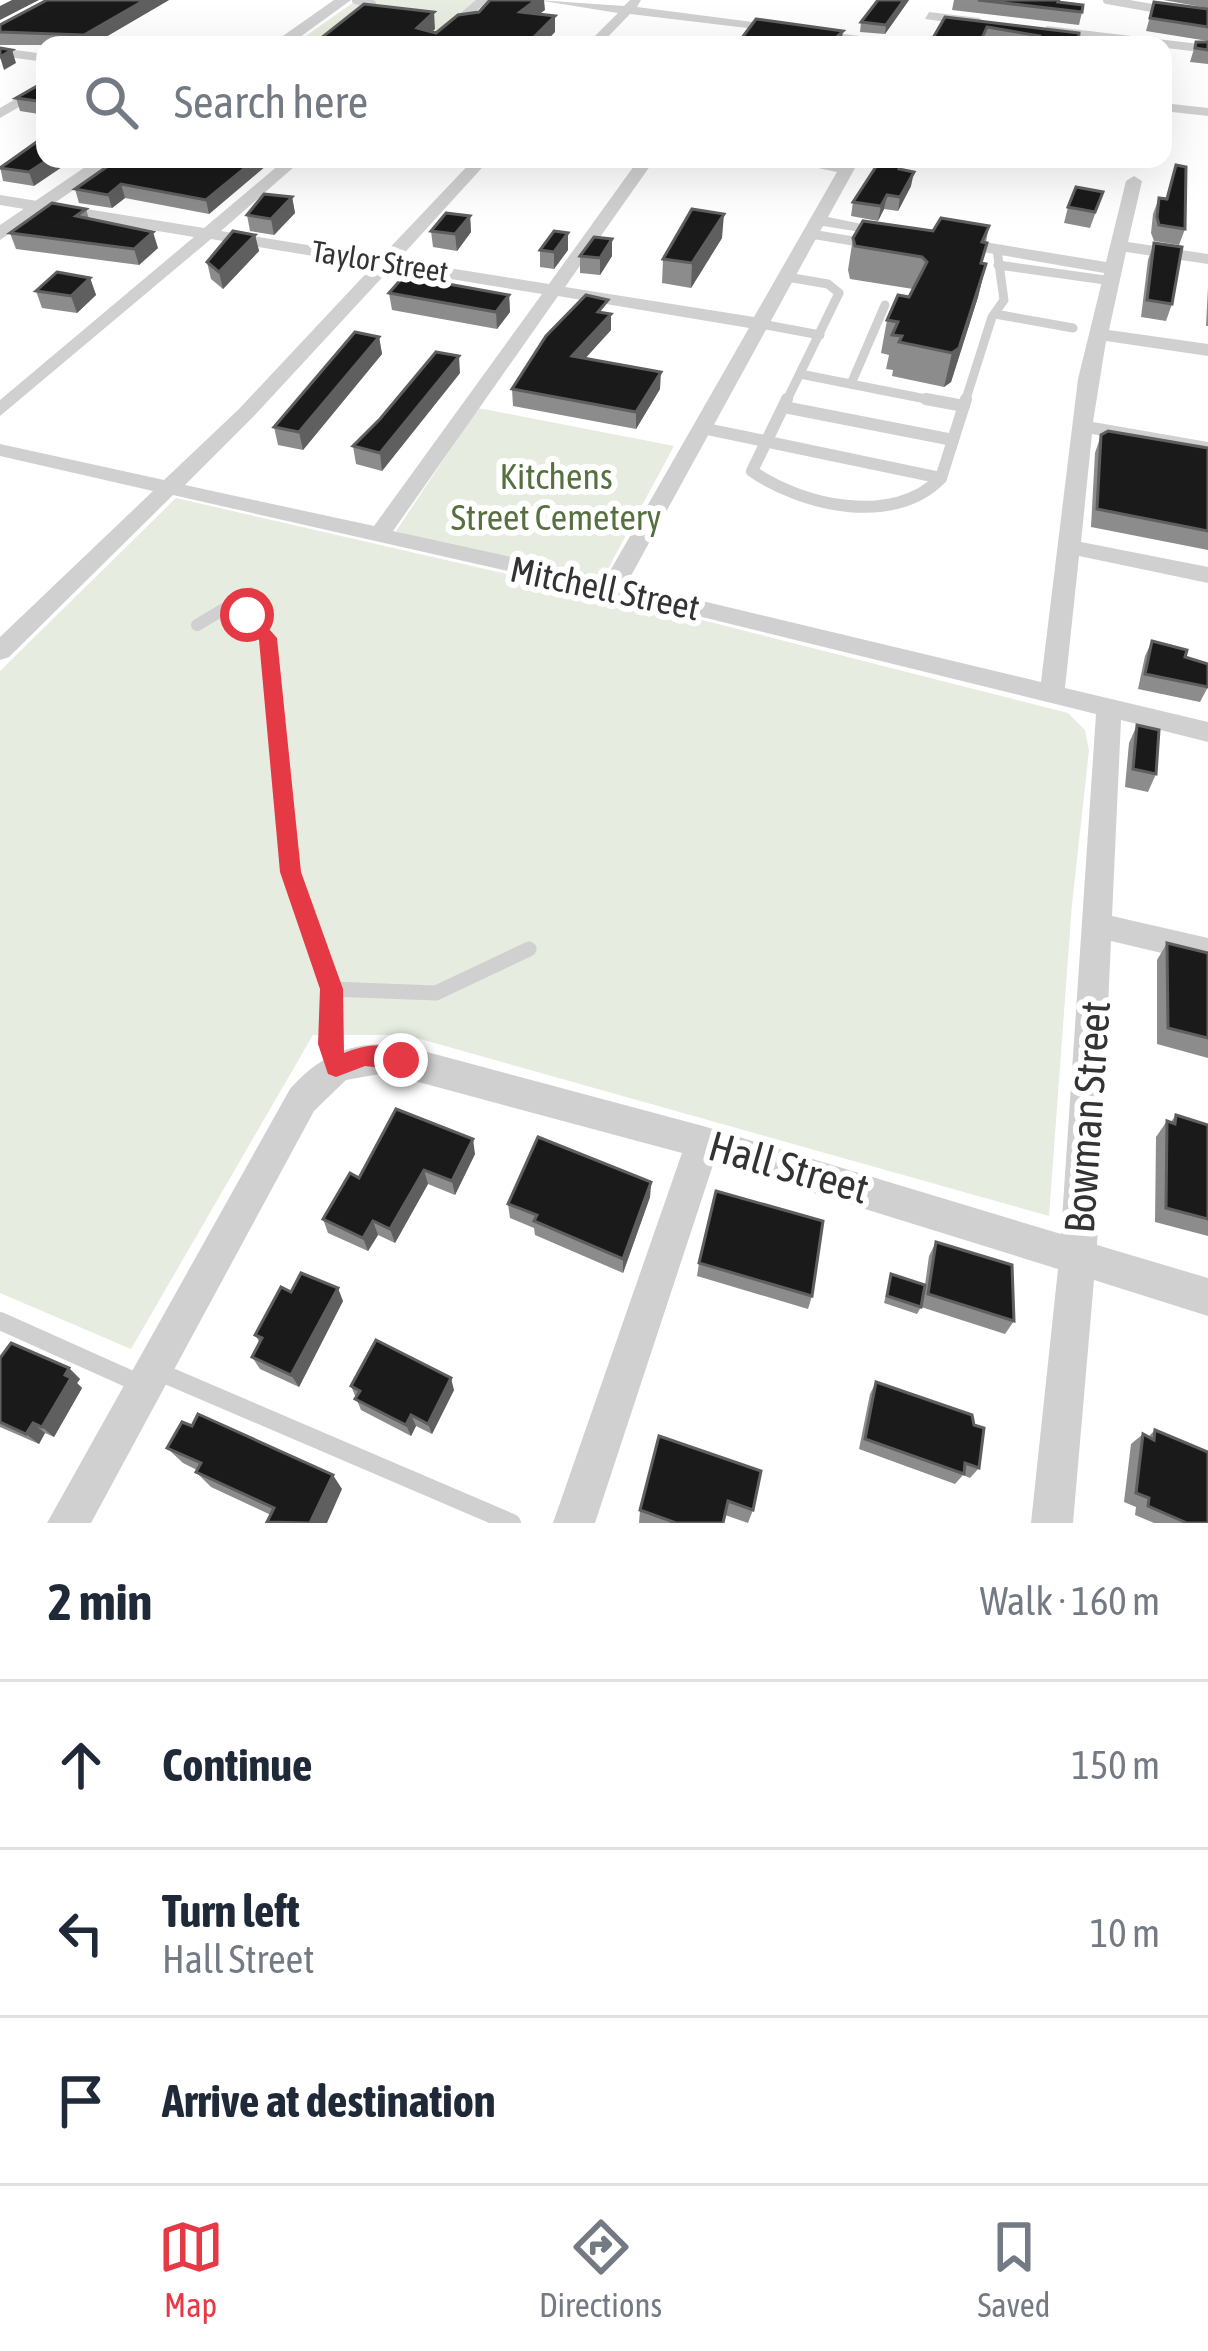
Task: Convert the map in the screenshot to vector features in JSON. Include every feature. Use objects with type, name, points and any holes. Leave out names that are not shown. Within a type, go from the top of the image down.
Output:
[{"type":"street","points":[[291,36],[344,0]]},
{"type":"street","points":[[441,36],[483,0]]},
{"type":"street","points":[[543,0],[632,5],[856,36]]},
{"type":"street","points":[[918,36],[938,0]]},
{"type":"street","points":[[601,36],[632,5]]},
{"type":"street","points":[[929,16],[999,24]]},
{"type":"street","points":[[1022,27],[1098,36]]},
{"type":"street","points":[[1172,45],[1208,49]]},
{"type":"street","points":[[0,52],[36,57]]},
{"type":"street","points":[[0,114],[36,92]]},
{"type":"street","points":[[1172,108],[1208,112]]},
{"type":"street","points":[[0,234],[97,168]]},
{"type":"street","points":[[0,410],[284,168]]},
{"type":"street","points":[[0,651],[246,413],[473,168]]},
{"type":"street","points":[[379,536],[641,168]]},
{"type":"street","points":[[613,587],[847,168]]},
{"type":"street","points":[[1052,693],[1088,379],[1134,181]]},
{"type":"street","name":"Taylor Street","points":[[0,200],[760,324]]},
{"type":"street","points":[[815,227],[908,235]]},
{"type":"street","points":[[931,238],[998,257],[1113,275]]},
{"type":"street","points":[[1120,246],[1208,259]]},
{"type":"street","points":[[1101,335],[1208,350]]},
{"type":"street","points":[[1084,426],[1208,448]]},
{"type":"street","name":"Mitchell Street","points":[[0,450],[613,587],[1208,732]]},
{"type":"street","points":[[1069,548],[1208,575]]},
{"type":"street","name":"Bowman Street","points":[[1052,1523],[1078,1253],[1109,710]]},
{"type":"street","points":[[1099,926],[1208,951]]},
{"type":"street","name":"Hall Street","points":[[350,1061],[401,1060],[704,1142],[1078,1253],[1208,1297]]},
{"type":"street","points":[[68,1523],[302,1100],[350,1061]]},
{"type":"street","points":[[574,1523],[704,1142]]},
{"type":"lane","points":[[353,19],[372,4],[356,0]]},
{"type":"lane","points":[[1107,0],[1176,12]]},
{"type":"lane","points":[[815,227],[879,245]]},
{"type":"lane","points":[[787,277],[828,284],[839,293],[752,471],[769,487],[845,504],[905,506],[922,501],[940,478],[995,314],[1009,287],[998,257]]},
{"type":"lane","points":[[850,384],[885,305]]},
{"type":"lane","points":[[995,314],[1072,328]]},
{"type":"lane","points":[[760,324],[820,335]]},
{"type":"lane","points":[[800,374],[964,406]]},
{"type":"lane","points":[[784,407],[953,440]]},
{"type":"lane","points":[[702,428],[940,478]]},
{"type":"lane","points":[[197,625],[251,593]]},
{"type":"lane","points":[[230,605],[261,626],[268,638],[290,872],[331,989],[330,1044],[350,1061]]},
{"type":"lane","points":[[331,989],[436,993],[529,949]]},
{"type":"lane","points":[[0,1321],[512,1523]]},
{"type":"green space","points":[[357,0],[478,0],[436,36],[306,36]]},
{"type":"green space","name":"Kitchens Street Cemetery","points":[[478,408],[674,446],[603,578],[441,547],[396,531]]},
{"type":"green space","points":[[176,498],[659,609],[1068,713],[1085,730],[1089,751],[1072,904],[1049,1216],[406,1035],[313,1035],[131,1349],[0,1293],[0,671]]},
{"type":"building","points":[[47,0],[145,0],[84,35],[0,32],[0,25]]},
{"type":"building","points":[[490,0],[536,0],[520,12],[555,16],[535,36],[324,36],[364,4],[434,12],[417,28],[436,33],[458,15],[479,12]]},
{"type":"building","points":[[878,0],[904,0],[886,25],[861,22]]},
{"type":"building","points":[[978,0],[1059,0],[1083,5],[1082,12]]},
{"type":"building","points":[[1154,2],[1208,9],[1208,27],[1150,18]]},
{"type":"building","points":[[945,17],[1079,33],[1040,36],[987,27],[983,36],[934,36]]},
{"type":"building","points":[[756,19],[843,31],[838,36],[743,36]]},
{"type":"building","points":[[36,87],[36,101],[16,98]]},
{"type":"building","points":[[36,142],[36,167],[29,172],[0,168]]},
{"type":"building","points":[[1176,165],[1186,167],[1185,229],[1159,225],[1157,217],[1159,198],[1167,199]]},
{"type":"building","points":[[105,168],[245,168],[206,200],[121,184],[108,195],[75,189]]},
{"type":"building","points":[[875,168],[914,172],[900,197],[887,195],[881,206],[853,202]]},
{"type":"building","points":[[1076,187],[1103,192],[1095,212],[1068,207]]},
{"type":"building","points":[[264,194],[292,197],[271,219],[247,215]]},
{"type":"building","points":[[52,203],[86,209],[76,216],[153,232],[134,249],[10,233]]},
{"type":"building","points":[[692,209],[724,214],[692,263],[663,259]]},
{"type":"building","points":[[446,213],[470,216],[455,234],[431,231]]},
{"type":"building","points":[[941,218],[989,226],[982,242],[987,243],[981,263],[986,264],[959,348],[952,353],[899,342],[902,336],[892,335],[898,322],[887,320],[898,295],[909,297],[927,262],[922,257],[855,246],[853,238],[863,221],[933,231]]},
{"type":"building","points":[[233,231],[255,235],[219,272],[207,262]]},
{"type":"building","points":[[554,231],[568,233],[554,252],[540,250]]},
{"type":"building","points":[[594,237],[612,239],[600,258],[580,256]]},
{"type":"building","points":[[1154,243],[1182,247],[1172,304],[1147,300]]},
{"type":"building","points":[[57,272],[90,278],[71,296],[36,291]]},
{"type":"building","points":[[404,276],[509,295],[496,312],[389,293]]},
{"type":"building","points":[[586,295],[608,300],[598,312],[611,314],[572,356],[661,372],[636,412],[512,389],[546,336]]},
{"type":"building","points":[[355,332],[379,337],[299,432],[274,427]]},
{"type":"building","points":[[436,352],[459,356],[380,453],[353,446],[380,419]]},
{"type":"building","points":[[1108,431],[1208,448],[1208,531],[1097,509],[1101,435]]},
{"type":"building","points":[[1152,641],[1187,650],[1185,657],[1208,664],[1208,687],[1145,674]]},
{"type":"building","points":[[1137,725],[1159,730],[1156,774],[1133,769]]},
{"type":"building","points":[[1167,943],[1208,953],[1208,1038],[1168,1028]]},
{"type":"building","points":[[396,1109],[473,1139],[452,1181],[424,1170],[390,1229],[373,1221],[363,1238],[323,1219],[350,1173],[359,1178]]},
{"type":"building","points":[[1176,1115],[1208,1125],[1208,1219],[1166,1208],[1167,1121],[1175,1124]]},
{"type":"building","points":[[538,1137],[651,1182],[623,1259],[534,1221],[537,1215],[508,1204]]},
{"type":"building","points":[[716,1191],[823,1221],[812,1296],[699,1263]]},
{"type":"building","points":[[936,1242],[1012,1265],[1014,1321],[928,1294]]},
{"type":"building","points":[[301,1273],[338,1288],[291,1375],[252,1357],[262,1338],[255,1335],[281,1287],[291,1292]]},
{"type":"building","points":[[891,1274],[925,1285],[921,1307],[887,1296]]},
{"type":"building","points":[[376,1340],[451,1378],[428,1424],[411,1415],[406,1425],[355,1399],[360,1391],[351,1386]]},
{"type":"building","points":[[11,1343],[69,1368],[65,1375],[71,1378],[42,1427],[33,1423],[26,1434],[0,1422],[0,1358]]},
{"type":"building","points":[[876,1382],[972,1415],[974,1425],[984,1428],[979,1468],[965,1463],[964,1474],[865,1439]]},
{"type":"building","points":[[198,1414],[333,1475],[310,1523],[267,1522],[274,1508],[196,1472],[201,1463],[167,1448],[182,1422],[192,1426]]},
{"type":"building","points":[[1155,1430],[1208,1452],[1208,1523],[1187,1523],[1148,1506],[1149,1498],[1136,1493],[1143,1434],[1154,1440]]},
{"type":"building","points":[[659,1436],[761,1471],[753,1510],[728,1501],[723,1523],[676,1523],[640,1510]]},
{"type":"route","points":[[247,615],[268,638],[290,872],[331,989],[330,1044],[336,1066],[365,1055],[401,1060]]}]
